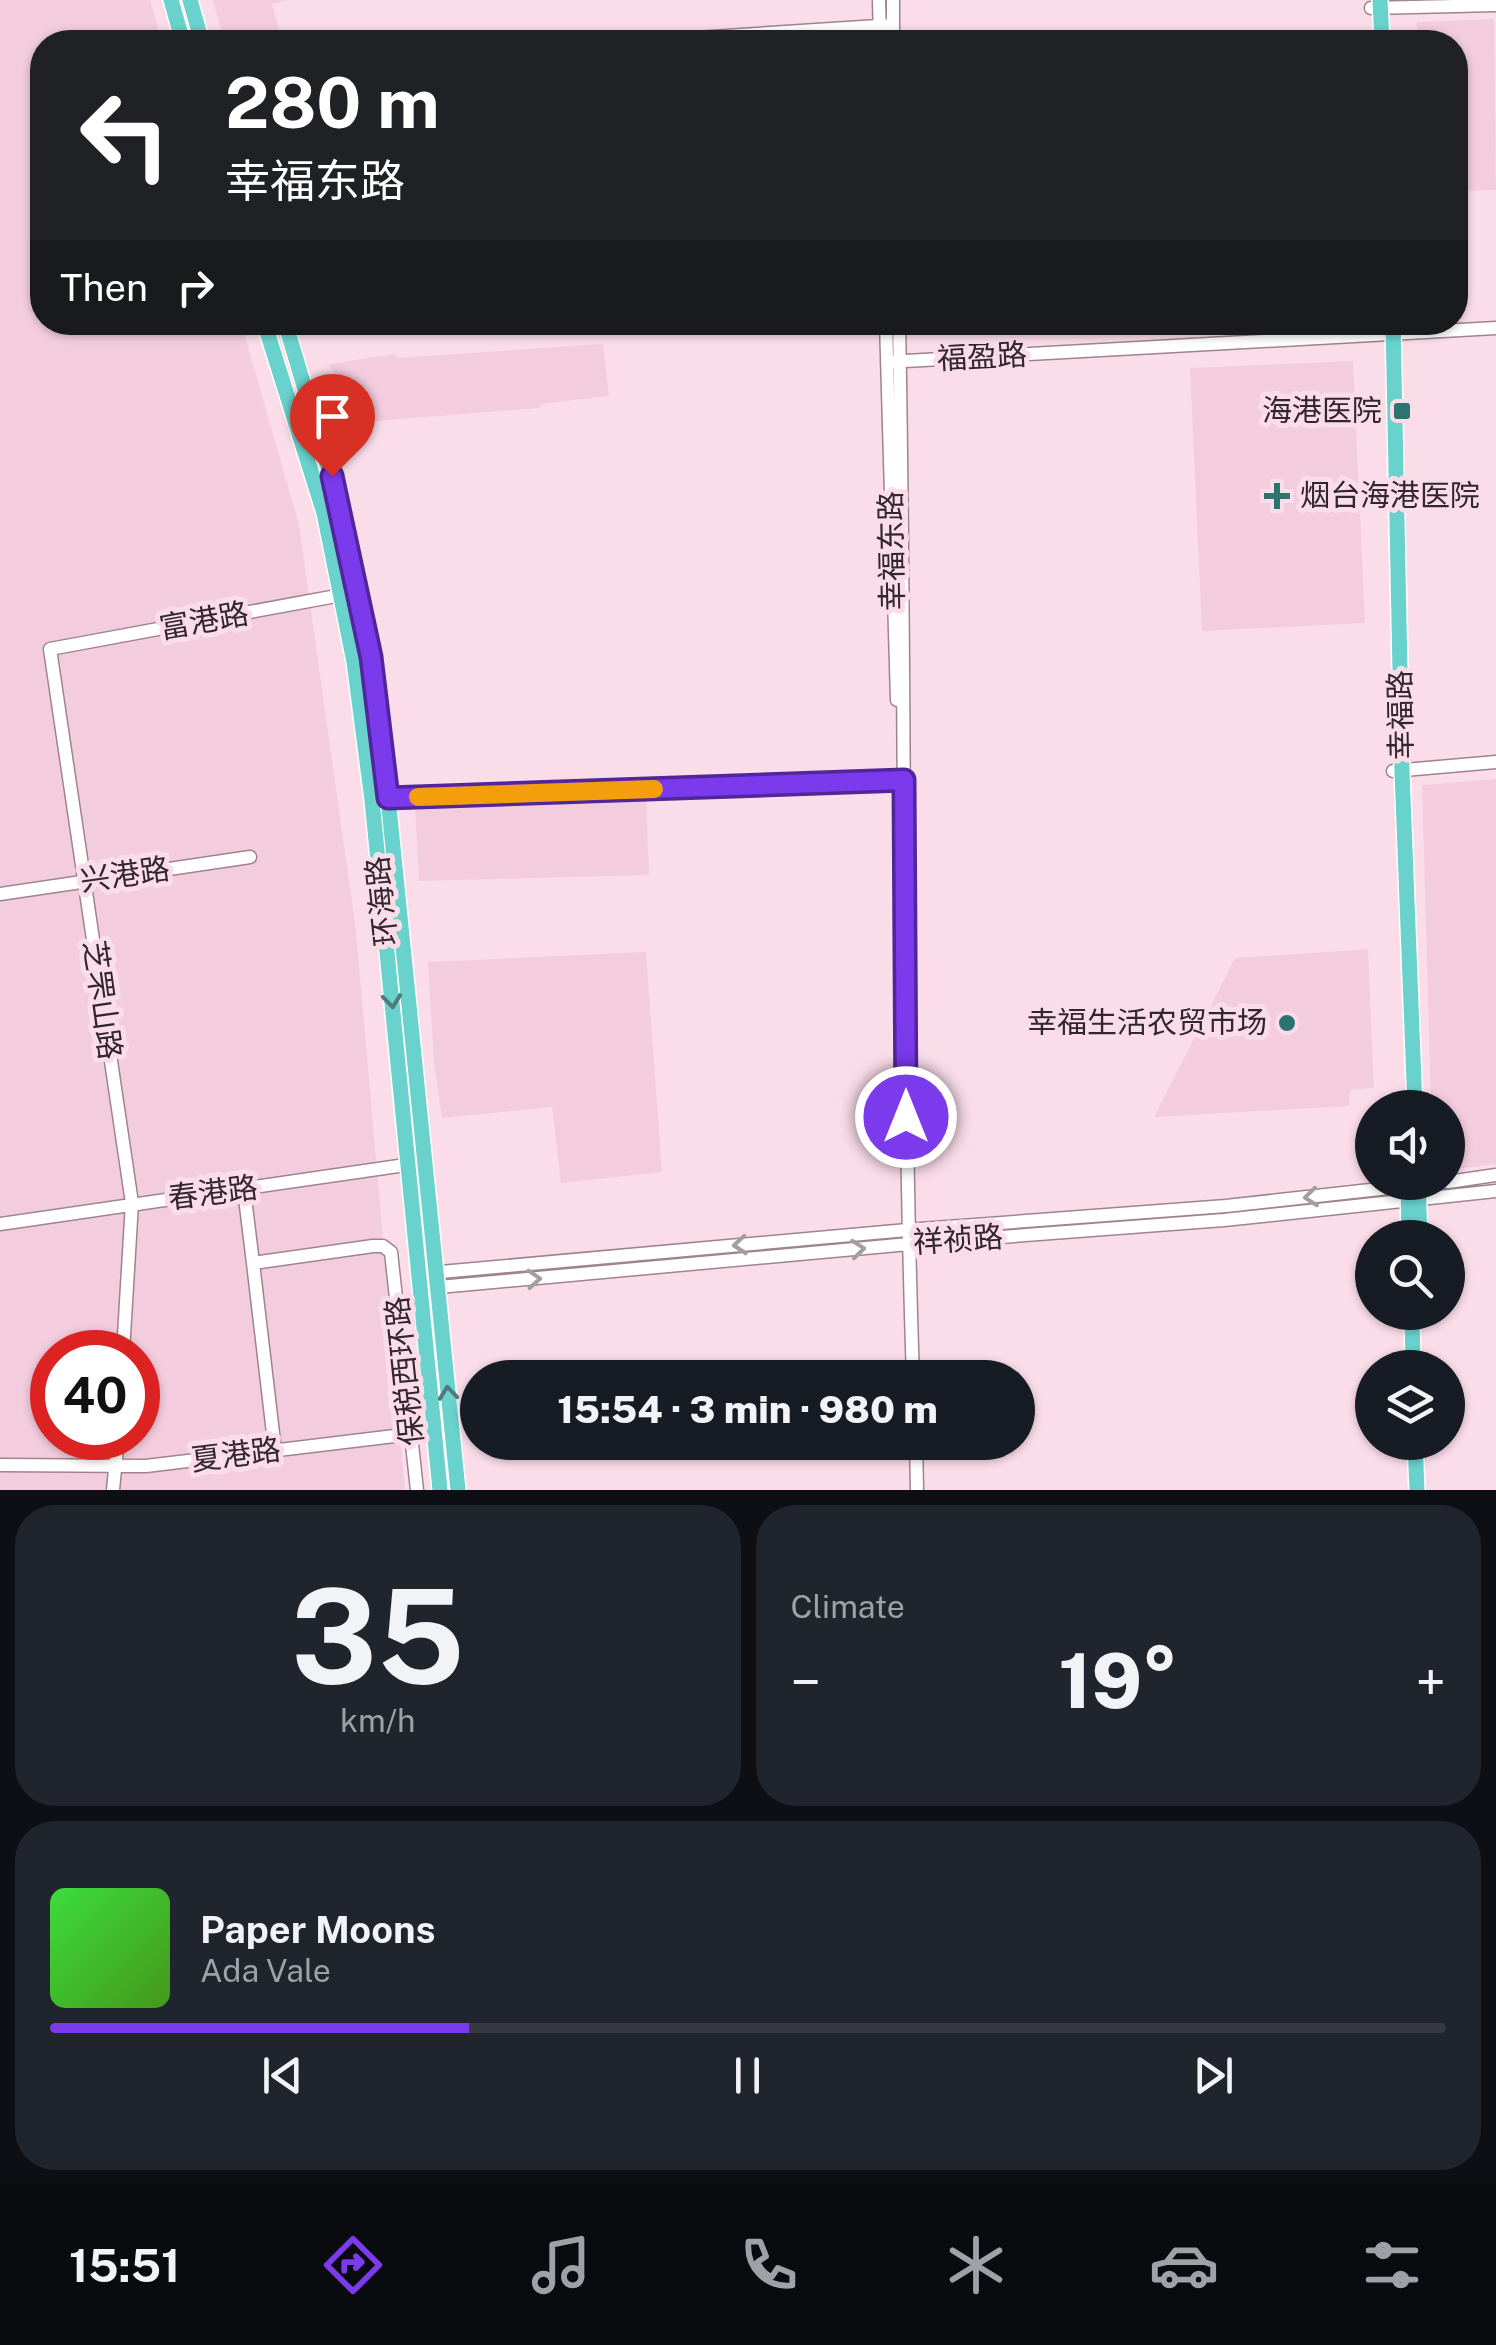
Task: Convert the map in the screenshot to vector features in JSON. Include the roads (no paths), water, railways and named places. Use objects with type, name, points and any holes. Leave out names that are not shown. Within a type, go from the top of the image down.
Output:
[{"type":"main road","points":[[171,0],[180,30]]},
{"type":"main road","points":[[190,0],[199,30]]},
{"type":"main road","points":[[1373,30],[1376,4]]},
{"type":"main road","points":[[1376,4],[1380,30]]},
{"type":"main road","name":"环海路","points":[[268,335],[324,513],[380,799],[426,1162],[458,1490]]},
{"type":"main road","name":"环海路","points":[[289,335],[337,493],[371,657],[408,1164],[440,1490]]},
{"type":"main road","name":"幸福路","points":[[1388,335],[1405,1090]]},
{"type":"main road","name":"幸福路","points":[[1398,771],[1414,1090]]},
{"type":"main road","points":[[1416,1460],[1417,1490]]},
{"type":"main road","points":[[1425,1460],[1426,1490]]},
{"type":"street","points":[[879,0],[888,30]]},
{"type":"street","points":[[884,30],[892,0]]},
{"type":"street","points":[[1376,4],[1496,5]]},
{"type":"street","points":[[824,30],[886,26]]},
{"type":"street","name":"福盈路","points":[[1468,328],[1496,328]]},
{"type":"street","name":"幸福东路","points":[[889,335],[894,362]]},
{"type":"street","name":"幸福东路","points":[[897,335],[894,362],[905,671],[908,1237],[913,1360]]},
{"type":"street","name":"福盈路","points":[[894,362],[1298,335]]},
{"type":"street","name":"富港路","points":[[50,649],[358,592]]},
{"type":"street","name":"芝罘山路","points":[[50,649],[132,1204],[124,1330]]},
{"type":"street","points":[[1398,771],[1496,762]]},
{"type":"street","points":[[380,799],[904,780]]},
{"type":"street","name":"兴港路","points":[[0,894],[250,856]]},
{"type":"street","name":"春港路","points":[[0,1224],[426,1162]]},
{"type":"street","name":"祥祯路","points":[[1465,1180],[1496,1176]]},
{"type":"street","points":[[244,1190],[275,1450]]},
{"type":"street","name":"祥祯路","points":[[1465,1191],[1496,1191]]},
{"type":"street","name":"祥祯路","points":[[419,1281],[1355,1195]]},
{"type":"street","name":"保税西环路","points":[[253,1263],[373,1246],[383,1246],[391,1252],[417,1490]]},
{"type":"street","name":"夏港路","points":[[0,1465],[116,1466],[411,1434]]},
{"type":"street","points":[[113,1490],[116,1460]]},
{"type":"street","points":[[917,1460],[918,1490]]},
{"type":"place","name":"海港医院","points":[[1402,411]]},
{"type":"place","name":"烟台海港医院","points":[[1277,496]]},
{"type":"place","name":"幸福生活农贸市场","points":[[1287,1023]]}]
